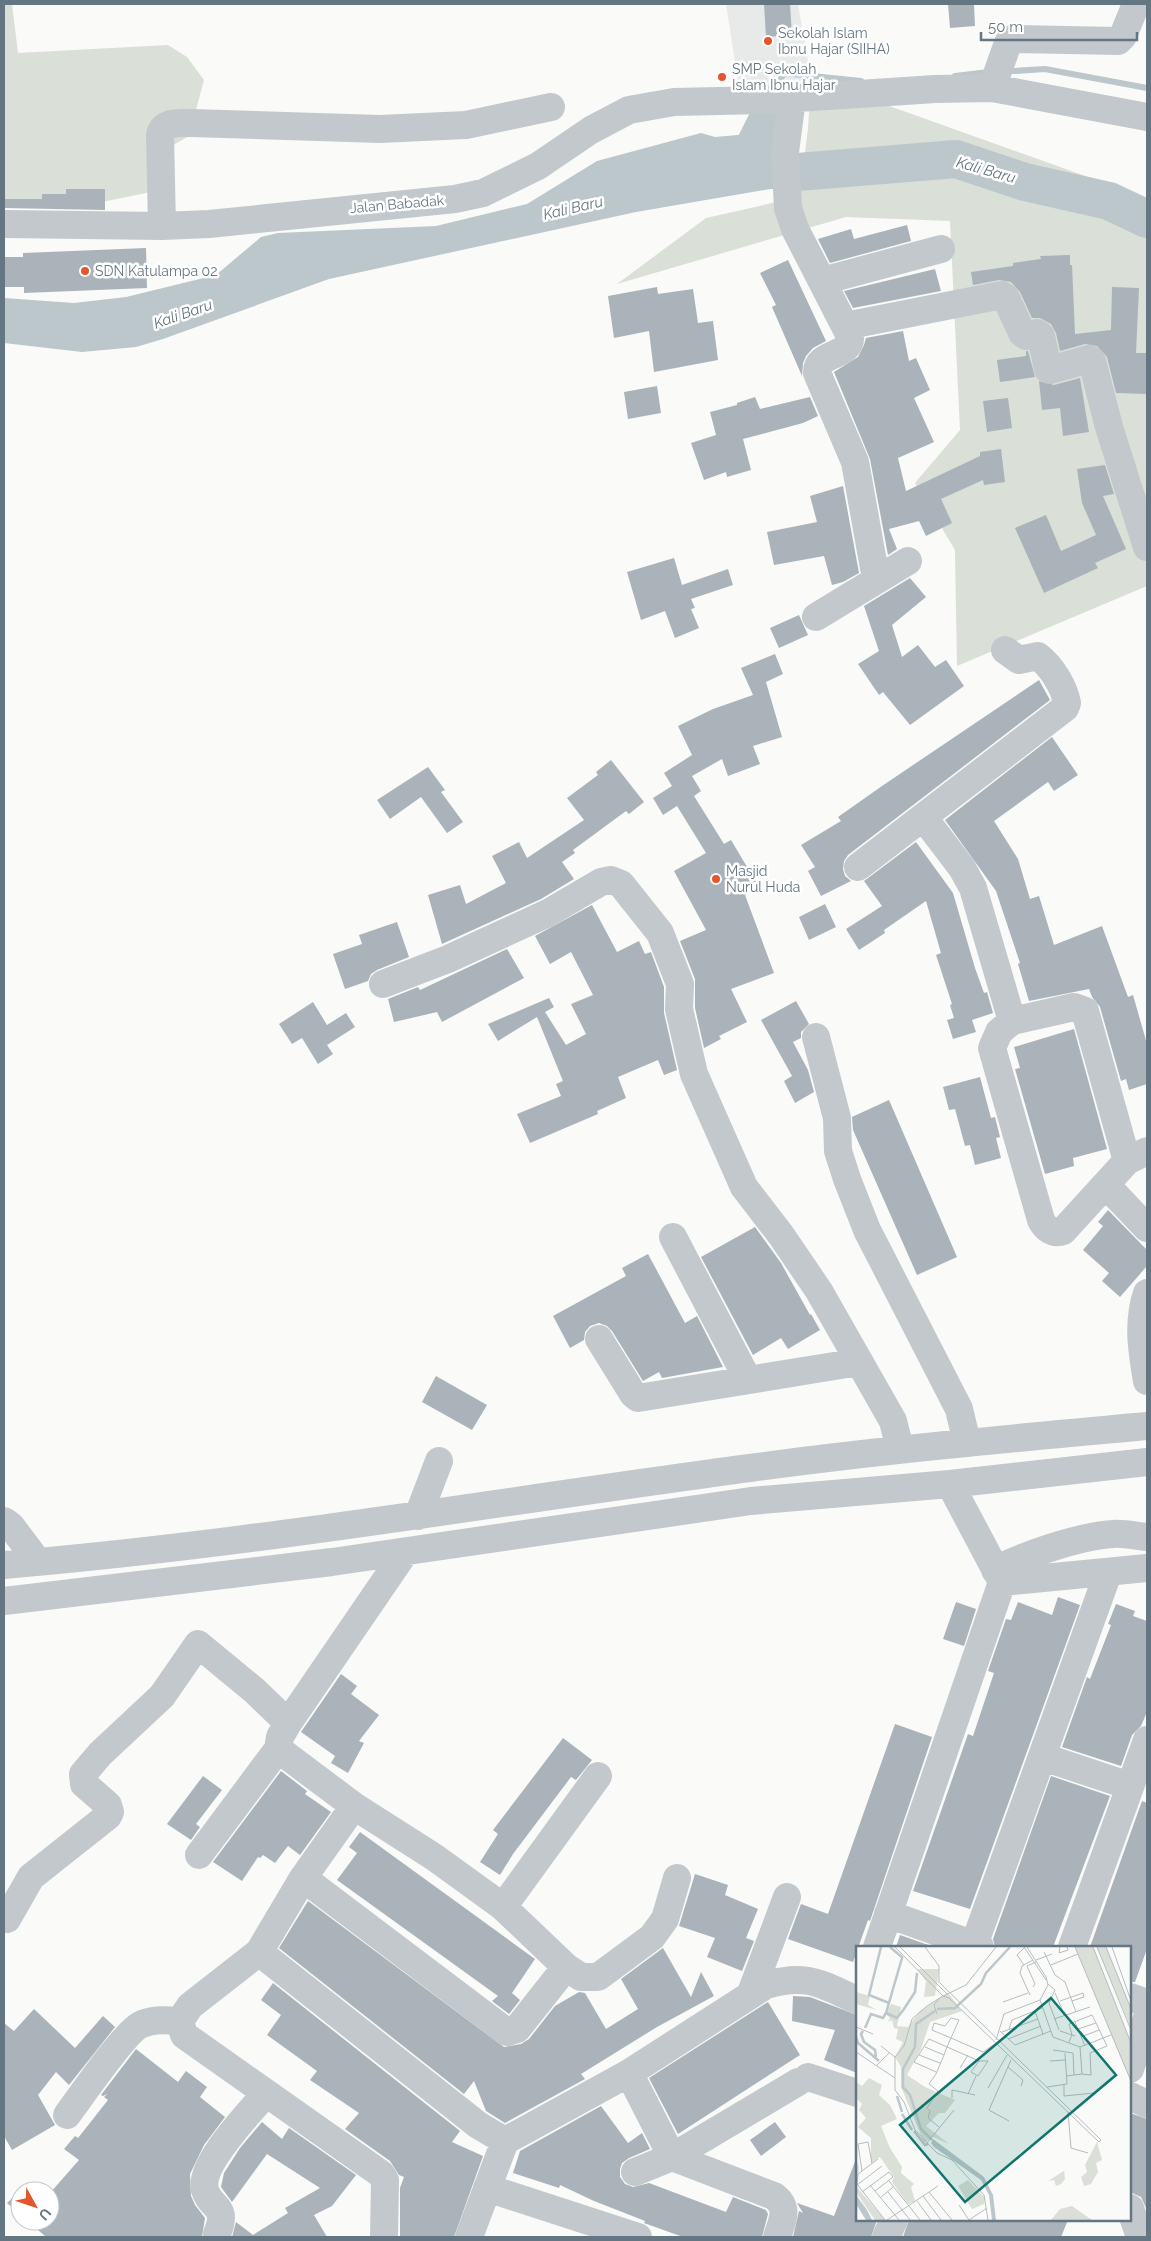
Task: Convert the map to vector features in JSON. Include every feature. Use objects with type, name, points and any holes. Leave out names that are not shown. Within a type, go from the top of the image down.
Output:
[{"type":"street","points":[[992,88],[1008,43],[1012,39],[1118,41],[1123,36],[1136,4]]},
{"type":"street","name":"Jalan Babadak","points":[[4,224],[162,226],[209,224],[455,199],[474,195],[538,166],[591,130],[629,110],[674,102],[780,99],[935,89],[992,88],[1147,117]]},
{"type":"street","points":[[780,99],[788,208],[795,230],[851,338],[849,346],[822,361],[817,366],[817,371],[856,462],[876,579]]},
{"type":"street","points":[[162,226],[160,135],[163,128],[171,124],[190,122],[390,128],[466,125],[551,107]]},
{"type":"street","points":[[822,281],[941,249]]},
{"type":"street","points":[[845,326],[1002,295],[1006,298],[1022,333],[1026,336],[1037,334],[1040,336],[1048,369],[1089,359],[1092,360],[1109,427],[1147,547]]},
{"type":"street","points":[[816,617],[908,561]]},
{"type":"street","points":[[858,867],[1059,713],[1066,705],[1066,696],[1046,662],[1038,656],[1019,660],[1005,650]]},
{"type":"street","points":[[924,818],[962,868],[973,888],[1012,1021]]},
{"type":"street","points":[[382,984],[448,959],[548,913],[601,882],[610,880],[621,884],[660,933],[680,984],[679,1009],[694,1074],[744,1187],[819,1291],[892,1421],[900,1449]]},
{"type":"street","points":[[1074,1007],[1086,1011],[1137,1156],[1106,1185],[1063,1231],[1052,1232],[1042,1223],[992,1048],[999,1032],[1012,1021],[1074,1007]]},
{"type":"street","points":[[816,1037],[837,1118],[838,1151],[847,1178],[868,1230],[959,1410],[967,1443]]},
{"type":"street","points":[[1106,1185],[1147,1228]]},
{"type":"street","points":[[673,1237],[748,1380]]},
{"type":"street","points":[[1147,1293],[1142,1310],[1141,1347],[1147,1381]]},
{"type":"street","points":[[599,1339],[633,1394],[638,1398],[859,1362]]},
{"type":"street","points":[[4,1565],[312,1531],[748,1468],[900,1449],[1147,1426]]},
{"type":"street","points":[[418,1516],[438,1461]]},
{"type":"street","points":[[4,1601],[332,1562],[751,1501],[950,1484],[1147,1462]]},
{"type":"street","points":[[748,1468],[751,1501]]},
{"type":"street","points":[[950,1484],[998,1576]]},
{"type":"street","points":[[4,1521],[11,1526],[38,1562]]},
{"type":"street","points":[[876,1946],[998,1576],[1015,1560],[1094,1536],[1114,1533],[1147,1537]]},
{"type":"street","points":[[198,1855],[278,1749],[280,1738],[288,1724],[405,1552]]},
{"type":"street","points":[[998,1576],[1108,1572],[1147,1568]]},
{"type":"street","points":[[888,1914],[977,1946],[1108,1572]]},
{"type":"street","points":[[7,1919],[31,1877],[108,1816],[110,1812],[108,1805],[84,1784],[84,1774],[100,1754],[162,1696],[198,1644],[255,1691],[288,1724]]},
{"type":"street","points":[[1072,1946],[1147,1740]]},
{"type":"street","points":[[278,1749],[354,1806],[434,1857],[503,1907],[566,1967],[581,1977],[595,1978],[638,1949],[652,1937],[662,1925],[678,1878]]},
{"type":"street","points":[[1044,1757],[1130,1786]]},
{"type":"street","points":[[503,1907],[598,1776]]},
{"type":"street","points":[[354,1806],[303,1878],[259,1952],[190,2006],[180,2021],[184,2035],[367,2162],[383,2177],[384,2237]]},
{"type":"street","points":[[303,1878],[507,2032],[518,2029],[566,1967]]},
{"type":"street","points":[[751,1993],[788,1897]]},
{"type":"street","points":[[259,1952],[478,2125],[505,2141]]},
{"type":"street","points":[[469,2237],[505,2141],[629,2073],[766,1985],[799,1978],[808,1979],[856,2000]]},
{"type":"street","points":[[1131,1998],[1147,2003]]},
{"type":"street","points":[[1131,2066],[1147,2018]]},
{"type":"street","points":[[67,2116],[122,2042],[140,2024],[155,2020],[180,2021]]},
{"type":"street","points":[[629,2073],[672,2157],[777,2198],[783,2205],[784,2212],[777,2237]]},
{"type":"street","points":[[635,2172],[672,2157],[803,2079],[856,2093]]},
{"type":"street","points":[[217,2234],[221,2225],[221,2213],[216,2203],[209,2199],[204,2181],[211,2162],[266,2093]]},
{"type":"street","points":[[1131,2096],[1147,2104]]},
{"type":"street","points":[[487,2188],[579,2228],[638,2237]]},
{"type":"street","points":[[1131,2211],[1140,2237]]},
{"type":"street","points":[[886,2237],[894,2221]]},
{"type":"shaded area","points":[[4,4],[12,4],[18,53],[168,45],[187,57],[204,80],[189,136],[170,147],[161,190],[92,204],[4,199]]},
{"type":"shaded area","name":"Sekolah Islam Ibnu Hajar (SIIHA)","points":[[726,4],[798,4],[811,78],[740,94]]},
{"type":"shaded area","points":[[811,78],[1147,198],[1147,586],[957,666],[955,550],[915,483],[960,430],[950,221],[846,217],[617,284],[706,218],[799,197],[808,129]]},
{"type":"water","points":[[701,133],[715,137],[760,133],[780,152],[782,187],[636,212],[329,279],[136,347],[82,352],[4,343],[4,298],[74,303],[126,297],[216,275],[261,237],[278,233],[436,226],[527,204],[597,161]]},
{"type":"building","points":[[764,4],[790,4],[792,35],[766,37]]},
{"type":"building","points":[[948,4],[974,4],[975,26],[950,28]]},
{"type":"building","points":[[66,189],[105,189],[105,210],[4,208],[4,199],[42,199],[42,194],[66,194]]},
{"type":"building","points":[[907,225],[911,241],[830,263],[818,239],[851,229],[854,239]]},
{"type":"building","name":"SDN Katulampa 02","points":[[146,248],[147,288],[24,293],[24,287],[4,287],[4,257],[23,257],[23,253]]},
{"type":"building","points":[[1070,255],[1075,334],[1111,330],[1112,287],[1139,288],[1136,353],[1147,353],[1147,394],[1116,393],[1107,357],[1097,346],[1085,344],[1060,351],[1056,333],[1051,324],[1040,318],[1032,318],[1020,292],[1011,282],[999,280],[973,285],[971,272],[1013,266],[1013,263],[1041,259],[1040,256]]},
{"type":"building","points":[[788,260],[826,341],[813,348],[806,356],[803,363],[802,376],[772,307],[776,305],[760,273]]},
{"type":"building","points":[[935,269],[941,291],[853,308],[844,291]]},
{"type":"building","points":[[657,287],[658,294],[693,289],[698,323],[713,321],[718,360],[654,372],[649,331],[614,338],[608,296]]},
{"type":"building","points":[[903,331],[909,361],[916,358],[930,390],[914,398],[934,442],[898,458],[906,491],[980,456],[980,452],[1001,449],[1005,482],[984,485],[983,480],[941,499],[952,523],[926,536],[919,521],[889,529],[897,549],[888,555],[870,459],[834,372],[858,357],[866,338]]},
{"type":"building","points":[[1026,351],[1028,351],[1035,377],[1000,382],[997,360],[1026,356]]},
{"type":"building","points":[[1080,378],[1089,432],[1063,436],[1060,408],[1042,410],[1039,381],[1054,385]]},
{"type":"building","points":[[657,386],[661,413],[628,419],[624,392]]},
{"type":"building","points":[[755,397],[760,409],[810,397],[818,416],[803,423],[743,439],[751,470],[727,477],[726,472],[704,480],[691,443],[716,435],[710,412],[737,405],[737,403]]},
{"type":"building","points":[[1008,398],[1012,428],[987,432],[983,401]]},
{"type":"building","points":[[1105,465],[1114,494],[1103,496],[1126,549],[1095,563],[1098,568],[1044,593],[1015,528],[1046,515],[1061,551],[1096,535],[1082,503],[1077,469]]},
{"type":"building","points":[[843,486],[859,573],[843,582],[832,585],[824,556],[774,565],[767,532],[817,522],[810,496]]},
{"type":"building","points":[[674,558],[682,585],[728,569],[733,585],[691,599],[695,608],[691,609],[699,628],[675,638],[665,611],[641,620],[627,572]]},
{"type":"building","points":[[910,578],[926,597],[892,625],[902,657],[918,645],[935,667],[946,660],[964,686],[910,725],[883,692],[879,695],[858,664],[879,651],[864,606]]},
{"type":"building","points":[[799,615],[808,635],[779,648],[770,628]]},
{"type":"building","points":[[775,654],[783,674],[766,682],[782,737],[753,746],[760,764],[728,776],[722,759],[692,776],[701,791],[694,796],[724,844],[731,840],[759,887],[745,895],[774,973],[731,989],[747,1022],[719,1036],[721,1039],[704,1048],[695,1008],[695,979],[680,941],[706,930],[674,871],[706,853],[677,806],[663,815],[653,798],[672,786],[664,773],[692,755],[678,726],[713,709],[753,695],[741,668]]},
{"type":"building","points":[[1039,680],[1050,700],[848,855],[844,861],[843,869],[845,876],[851,881],[821,896],[808,871],[815,867],[801,845],[841,821],[838,817]]},
{"type":"building","points":[[1052,737],[1078,775],[1054,791],[1048,782],[994,821],[1018,859],[1030,899],[1039,896],[1054,945],[1102,926],[1128,997],[1133,995],[1147,1044],[1147,1084],[1129,1090],[1126,1079],[1121,1081],[1100,1007],[1092,997],[1089,989],[1029,1001],[1018,964],[1020,963],[996,891],[945,820]]},
{"type":"building","points":[[611,760],[644,802],[629,814],[626,811],[573,850],[575,853],[562,862],[574,879],[541,899],[442,944],[428,895],[460,885],[466,904],[506,883],[492,856],[519,842],[527,858],[584,820],[567,798],[598,775],[596,772]]},
{"type":"building","points":[[428,767],[445,790],[441,792],[463,822],[447,833],[421,797],[390,819],[377,800]]},
{"type":"building","points":[[916,842],[953,893],[975,968],[984,993],[987,992],[993,1013],[972,1020],[976,1032],[953,1039],[947,1020],[954,1018],[950,1005],[952,1004],[936,955],[941,953],[926,901],[884,930],[885,933],[859,950],[846,929],[882,906],[864,881]]},
{"type":"building","points":[[825,904],[836,927],[809,940],[799,917]]},
{"type":"building","points":[[592,905],[617,952],[639,941],[645,954],[651,952],[664,987],[664,1013],[677,1070],[664,1075],[658,1060],[618,1077],[626,1098],[597,1111],[598,1114],[530,1143],[517,1114],[561,1096],[556,1084],[563,1081],[537,1017],[498,1041],[488,1024],[549,998],[554,1007],[545,1012],[566,1045],[586,1034],[571,1004],[593,995],[571,952],[550,964],[535,936]]},
{"type":"building","points":[[397,922],[409,957],[377,970],[371,974],[368,981],[345,989],[333,954],[362,944],[359,935]]},
{"type":"building","points":[[507,949],[524,978],[442,1022],[437,1012],[394,1022],[388,999],[418,987],[420,990]]},
{"type":"building","points":[[796,1001],[809,1024],[801,1032],[801,1038],[793,1042],[808,1070],[814,1092],[795,1103],[784,1081],[792,1076],[761,1020]]},
{"type":"building","points":[[313,1002],[327,1025],[346,1013],[355,1027],[327,1045],[333,1054],[318,1064],[302,1038],[292,1044],[279,1024]]},
{"type":"building","points":[[1074,1029],[1107,1149],[1073,1158],[1074,1166],[1045,1174],[1015,1069],[1020,1068],[1014,1047]]},
{"type":"building","points":[[980,1077],[991,1118],[995,1117],[1000,1137],[996,1138],[1001,1158],[975,1165],[970,1145],[965,1146],[955,1109],[949,1110],[943,1087]]},
{"type":"building","points":[[889,1100],[957,1257],[917,1275],[853,1130],[852,1117]]},
{"type":"building","points":[[1108,1210],[1147,1250],[1147,1266],[1120,1297],[1102,1281],[1109,1273],[1083,1250],[1103,1226],[1098,1222]]},
{"type":"building","points":[[755,1227],[781,1263],[820,1330],[788,1349],[781,1338],[753,1355],[701,1257]]},
{"type":"building","points":[[648,1254],[685,1323],[697,1316],[723,1367],[662,1378],[659,1372],[643,1381],[612,1331],[607,1326],[599,1323],[590,1326],[585,1332],[584,1340],[570,1348],[553,1316],[626,1276],[622,1268]]},
{"type":"building","points":[[436,1376],[487,1405],[472,1430],[422,1402]]},
{"type":"building","points":[[1058,1597],[1080,1605],[970,1909],[913,1891],[968,1734],[973,1736],[994,1673],[988,1671],[1006,1619],[1011,1620],[1018,1602],[1052,1615]]},
{"type":"building","points":[[956,1602],[976,1609],[964,1646],[943,1639]]},
{"type":"building","points":[[1116,1604],[1135,1611],[1133,1616],[1147,1621],[1147,1712],[1141,1726],[1132,1735],[1121,1766],[1062,1747],[1087,1677],[1090,1679],[1111,1625],[1108,1624]]},
{"type":"building","points":[[341,1674],[357,1686],[351,1694],[379,1715],[359,1741],[364,1743],[348,1773],[331,1763],[335,1756],[301,1732]]},
{"type":"building","points":[[895,1724],[932,1737],[870,1921],[868,1920],[859,1946],[856,1946],[853,1962],[788,1939],[801,1904],[828,1914]]},
{"type":"building","points":[[563,1738],[592,1760],[576,1780],[571,1777],[513,1854],[500,1875],[480,1862],[498,1834],[493,1830]]},
{"type":"building","points":[[281,1771],[307,1791],[305,1794],[331,1812],[300,1855],[288,1846],[275,1863],[263,1855],[260,1858],[258,1857],[242,1881],[213,1862]]},
{"type":"building","points":[[203,1776],[222,1790],[196,1824],[200,1827],[191,1840],[167,1824]]},
{"type":"building","points":[[1051,1776],[1110,1796],[1053,1946],[995,1946],[993,1939]]},
{"type":"building","points":[[1142,1801],[1147,1803],[1147,1949],[1135,1982],[1131,1982],[1131,1946],[1090,1946]]},
{"type":"building","points":[[360,1832],[535,1959],[512,1993],[520,2000],[509,2014],[492,2001],[498,1996],[337,1880],[357,1853],[349,1847]]},
{"type":"building","points":[[695,1874],[728,1885],[725,1895],[758,1909],[746,1938],[754,1941],[742,1971],[707,1957],[715,1938],[679,1926]]},
{"type":"building","points":[[308,1901],[504,2047],[521,2044],[529,2039],[555,2006],[579,1992],[585,1993],[606,2029],[638,2009],[621,1979],[663,1948],[691,1997],[701,1972],[714,1996],[657,2027],[581,2074],[585,2079],[505,2123],[486,2111],[474,2081],[464,2094],[279,1948]]},
{"type":"building","points":[[900,1935],[931,1946],[896,1946]]},
{"type":"building","points":[[273,1983],[460,2131],[452,2142],[483,2156],[454,2237],[400,2237],[400,2188],[404,2177],[399,2175],[390,2161],[345,2129],[359,2113],[310,2080],[317,2071],[267,2035],[281,2015],[261,2000]]},
{"type":"building","points":[[793,1996],[810,1997],[856,2015],[856,2073],[824,2060],[835,2030],[792,2021]]},
{"type":"building","points":[[768,2002],[800,2055],[678,2134],[649,2078]]},
{"type":"building","points":[[34,2009],[75,2048],[103,2016],[115,2027],[69,2085],[56,2072],[38,2095],[55,2125],[12,2150],[4,2136],[4,2023],[14,2031]]},
{"type":"building","points":[[136,2049],[178,2082],[186,2071],[207,2087],[200,2097],[225,2117],[204,2145],[190,2174],[191,2196],[205,2218],[202,2237],[46,2237],[39,2231],[60,2231],[60,2182],[79,2160],[64,2149],[75,2136],[78,2138],[108,2100],[104,2097],[107,2094],[101,2095]]},
{"type":"building","points":[[601,2106],[628,2143],[642,2133],[650,2149],[622,2163],[620,2177],[625,2184],[633,2187],[649,2183],[726,2212],[733,2197],[766,2210],[768,2214],[762,2237],[683,2237],[644,2223],[645,2221],[560,2185],[559,2188],[513,2173],[520,2151]]},
{"type":"building","points":[[1131,2113],[1147,2119],[1147,2210],[1141,2197],[1131,2192]]},
{"type":"building","points":[[262,2122],[282,2139],[289,2128],[356,2175],[332,2206],[314,2215],[327,2237],[232,2237],[236,2222],[253,2235],[288,2213],[285,2208],[320,2188],[267,2154],[232,2202],[221,2187],[224,2173],[240,2148]]},
{"type":"building","points":[[775,2122],[786,2137],[761,2156],[750,2140]]},
{"type":"building","points":[[856,2159],[856,2221],[877,2221],[871,2237],[793,2237],[799,2211],[803,2213],[797,2203],[834,2216]]},
{"type":"building","points":[[909,2221],[1068,2221],[1061,2237],[903,2237]]},
{"type":"waterway","points":[[1014,71],[1045,69],[1147,88]]},
{"type":"waterway","points":[[955,76],[989,72]]},
{"type":"waterway","points":[[777,92],[783,73],[861,81]]},
{"type":"waterway","points":[[744,167],[769,117]]},
{"type":"waterway","name":"Kali Baru","points":[[748,168],[798,172],[956,159],[1025,182],[1109,201],[1147,219]]},
{"type":"place","name":"Sekolah Islam Ibnu Hajar (SIIHA)","points":[[768,41]]},
{"type":"place","name":"SMP Sekolah Islam Ibnu Hajar","points":[[722,77]]},
{"type":"place","name":"SDN Katulampa 02","points":[[85,271]]},
{"type":"place","name":"Masjid Nurul Huda","points":[[716,879]]}]
